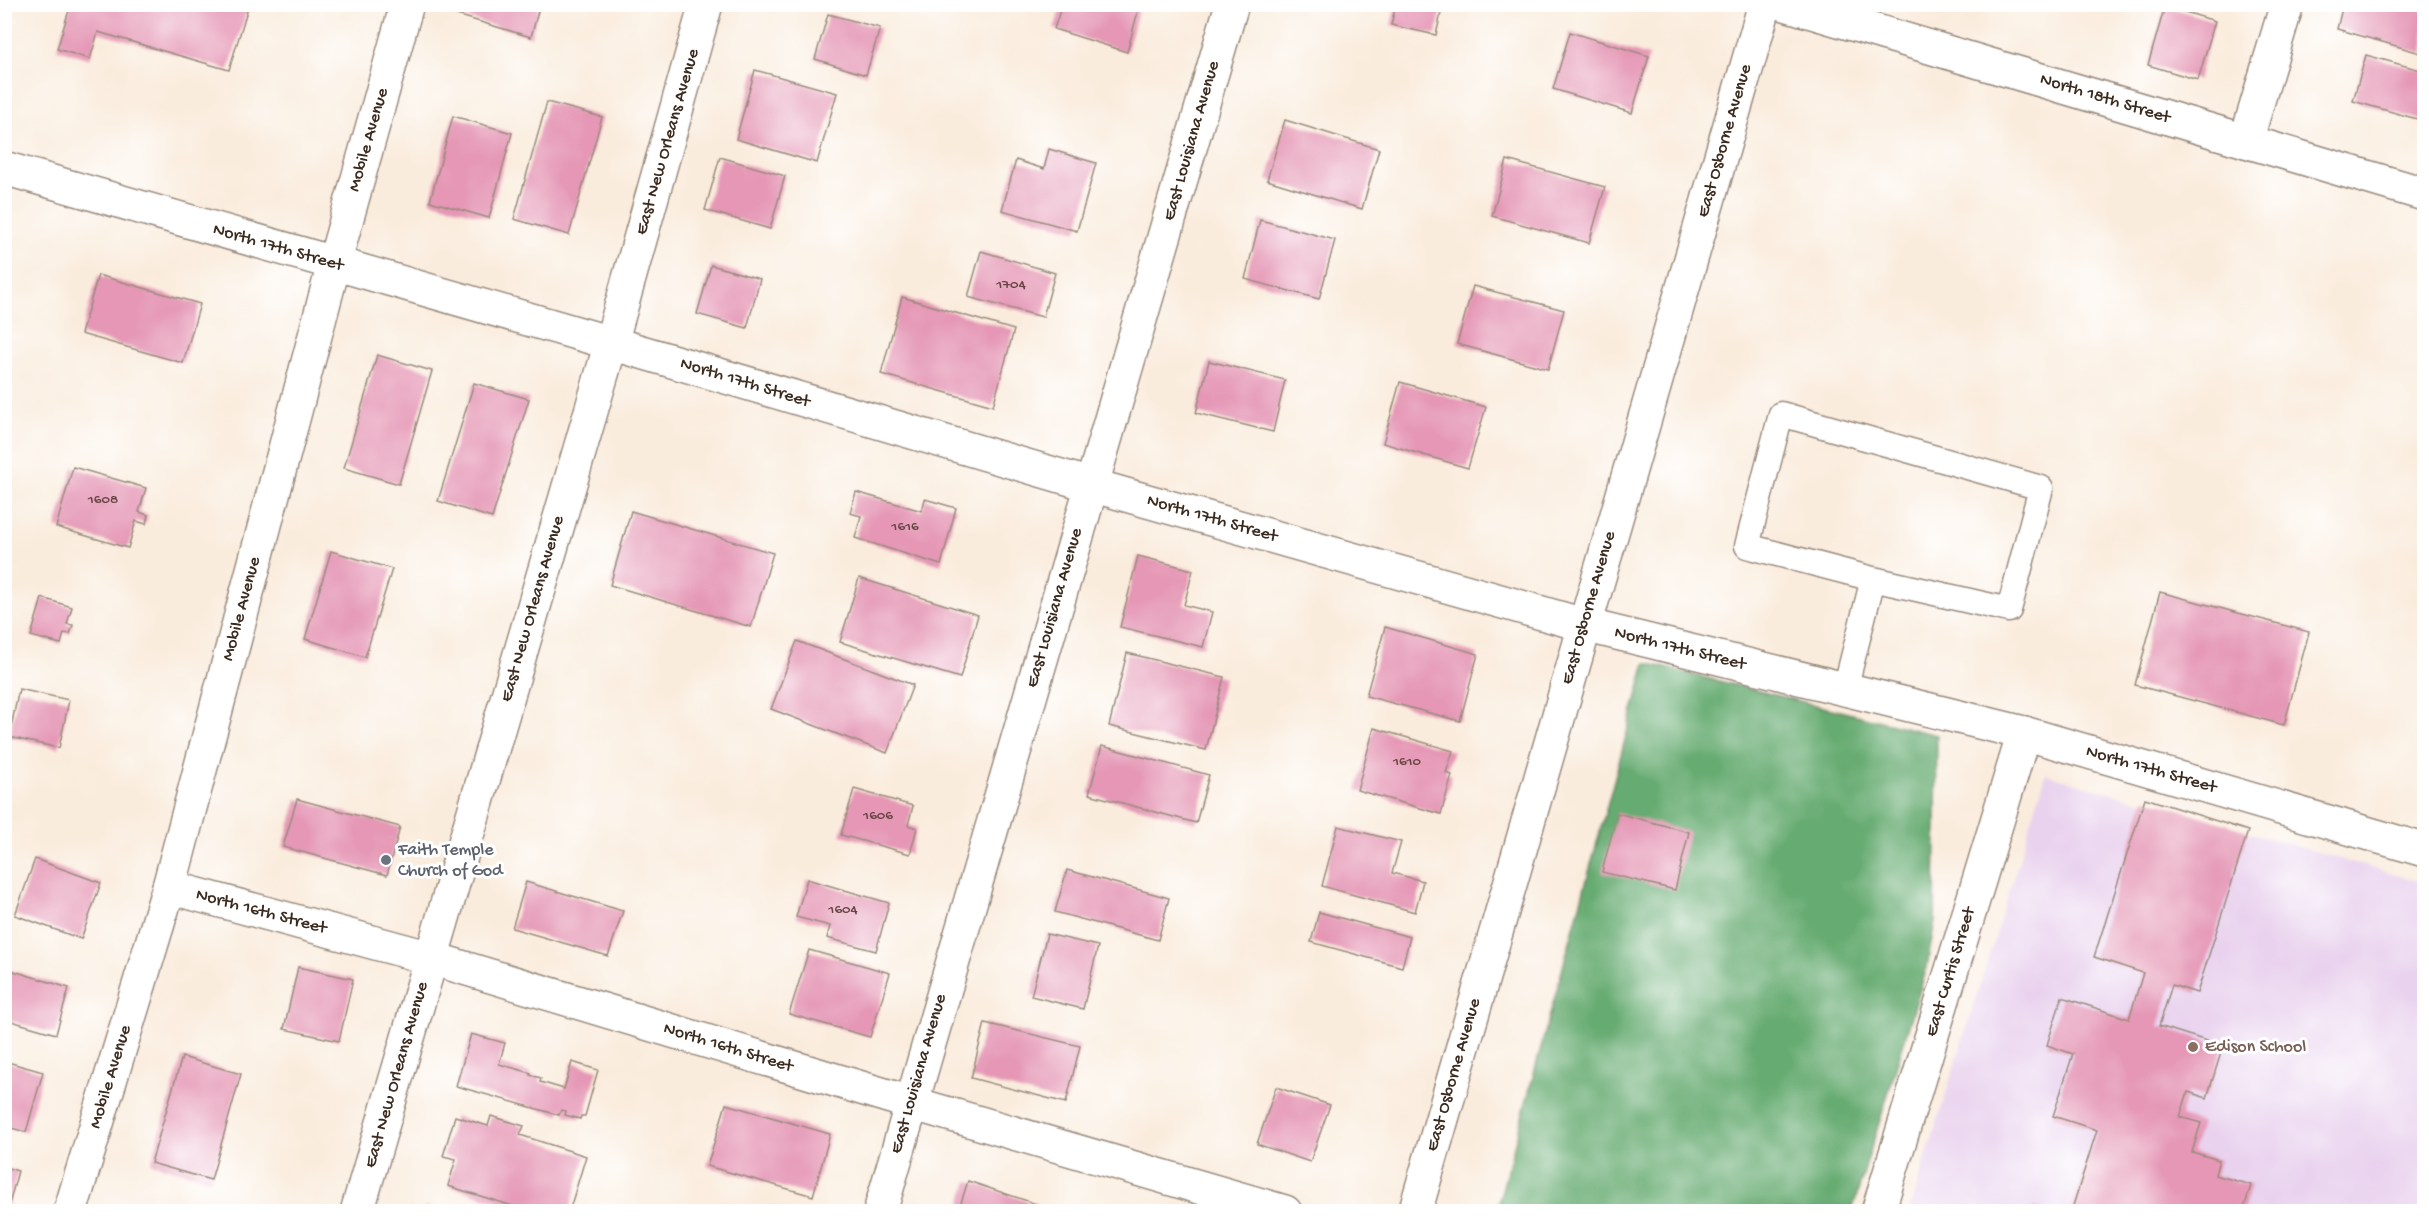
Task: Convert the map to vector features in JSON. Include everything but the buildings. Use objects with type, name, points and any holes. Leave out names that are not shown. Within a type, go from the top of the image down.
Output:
[{"type":"street","name":"Mobile Avenue","points":[[70,1212],[169,887],[334,264],[407,4]]},
{"type":"street","name":"East New Orleans Avenue","points":[[357,1212],[611,343],[706,4]]},
{"type":"street","name":"East Louisiana Avenue","points":[[880,1212],[1232,4]]},
{"type":"street","name":"East Osborne Avenue","points":[[1415,1212],[1765,4]]},
{"type":"street","name":"North 18th Street","points":[[1785,4],[2424,194]]},
{"type":"street","points":[[2246,141],[2287,4]]},
{"type":"street","name":"North 17th Street","points":[[4,168],[611,343],[1091,485],[1584,625],[2024,734],[2424,850]]},
{"type":"street","name":"East Curtis Street","points":[[1878,1212],[2024,734]]},
{"type":"street","name":"North 16th Street","points":[[169,887],[431,958],[911,1103],[1285,1212]]},
{"type":"lane","points":[[1781,414],[2041,488],[2009,610],[1873,579],[1747,546],[1781,414]]},
{"type":"lane","points":[[1845,689],[1873,579]]},
{"type":"shaded area","name":"Edison School","points":[[2046,774],[2424,883],[2424,1211],[1909,1212]]},
{"type":"green space","points":[[1646,663],[1937,735],[1935,921],[1927,967],[1852,1211],[1496,1212]]},
{"type":"place","name":"Faith Temple Church of God","points":[[386,860]]},
{"type":"place","name":"Edison School","points":[[2193,1047]]}]
